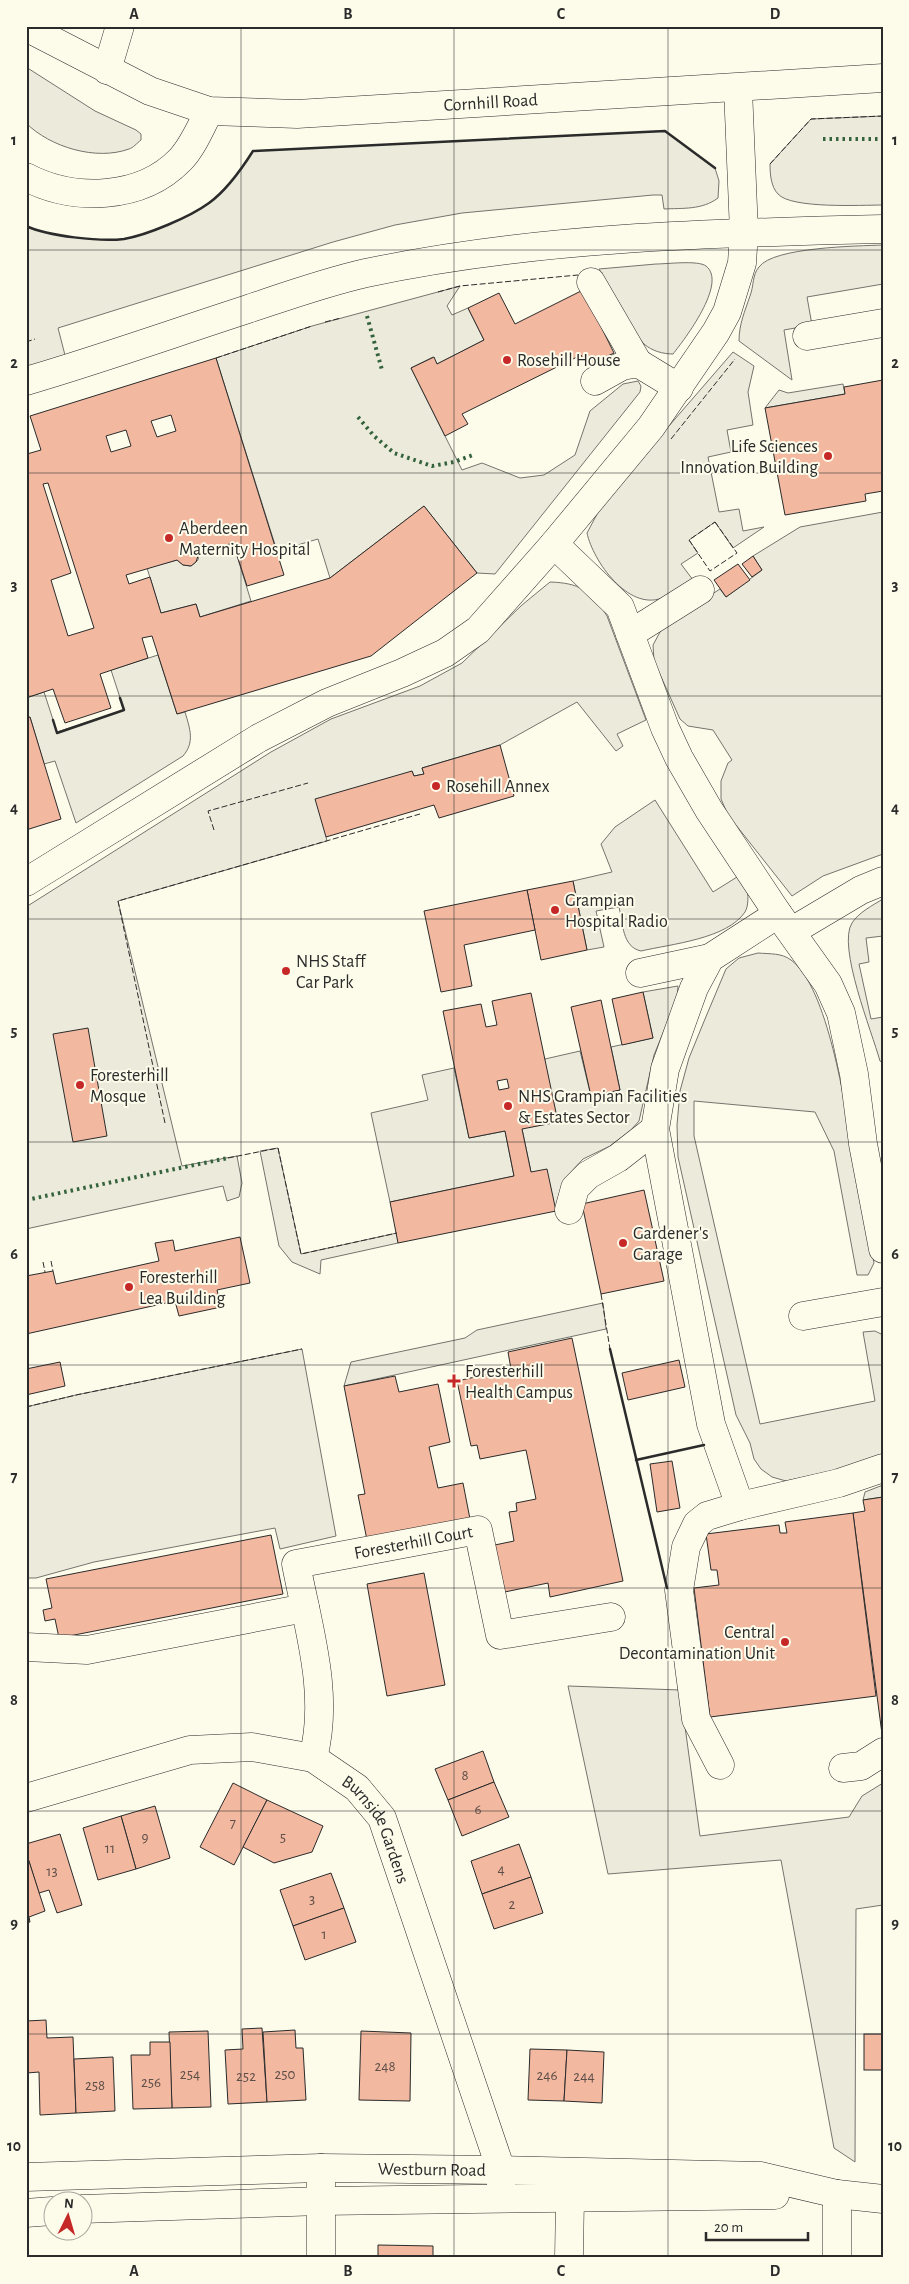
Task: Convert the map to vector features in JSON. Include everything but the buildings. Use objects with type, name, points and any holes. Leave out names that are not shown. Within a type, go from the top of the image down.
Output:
[{"type":"street","points":[[107,70],[120,26]]},
{"type":"street","name":"Cornhill Road","points":[[26,27],[150,91],[209,111],[297,114],[738,89],[883,78]]},
{"type":"street","points":[[26,882],[259,738],[327,703],[402,673],[445,653],[478,630],[554,544],[651,427],[727,312],[742,263],[744,232],[738,89]]},
{"type":"street","points":[[26,177],[40,184],[74,193],[112,192],[139,188],[161,176],[181,160],[209,111]]},
{"type":"street","points":[[26,381],[275,300],[364,274],[457,256],[620,239],[744,232],[883,229]]},
{"type":"street","points":[[591,282],[638,363],[678,388]]},
{"type":"street","points":[[807,336],[883,323]]},
{"type":"street","points":[[595,381],[622,366],[638,363]]},
{"type":"street","points":[[554,544],[620,608],[665,728],[679,758],[709,810],[785,923],[821,972],[841,1013],[854,1074],[863,1144],[883,1248]]},
{"type":"street","points":[[630,634],[700,590]]},
{"type":"street","points":[[640,973],[710,958],[883,881]]},
{"type":"street","points":[[710,958],[694,988],[665,1069],[655,1129],[711,1424],[740,1506]]},
{"type":"street","points":[[569,1210],[575,1188],[588,1175],[618,1158],[655,1129]]},
{"type":"street","points":[[803,1316],[883,1302]]},
{"type":"street","points":[[720,1765],[696,1719],[679,1590],[686,1547],[697,1524],[707,1516],[740,1506],[839,1483],[883,1468]]},
{"type":"street","name":"Foresterhill Court","points":[[313,1758],[318,1738],[319,1684],[296,1564],[478,1530],[500,1635],[611,1618]]},
{"type":"street","points":[[26,1647],[87,1650],[305,1608]]},
{"type":"street","name":"Burnside Gardens","points":[[26,1798],[190,1750],[252,1747],[313,1758],[358,1788],[382,1818],[501,2170],[502,2198]]},
{"type":"street","points":[[843,1768],[861,1766],[883,1752]]},
{"type":"street","points":[[321,2168],[321,2258]]},
{"type":"street","name":"Westburn Road","points":[[26,2177],[321,2168],[501,2170],[762,2176],[837,2194]]},
{"type":"street","points":[[837,2194],[837,2258]]},
{"type":"street","name":"Westburn Road","points":[[92,2209],[321,2201],[570,2197],[837,2194],[883,2199]]},
{"type":"street","points":[[569,2258],[570,2197]]},
{"type":"street","points":[[26,2213],[42,2212]]},
{"type":"shaded area","points":[[26,67],[95,111],[136,130],[141,134],[141,140],[134,147],[116,152],[88,152],[60,145],[36,132],[26,123]]},
{"type":"shaded area","points":[[883,116],[883,205],[811,204],[785,199],[778,194],[771,180],[770,164],[811,119]]},
{"type":"shaded area","points":[[665,131],[715,168],[719,181],[718,198],[705,205],[664,209],[662,195],[653,195],[462,213],[395,225],[333,242],[58,328],[66,359],[26,370],[26,226],[47,233],[88,239],[114,240],[144,234],[180,219],[209,203],[233,179],[253,151]]},
{"type":"shaded area","points":[[883,245],[883,284],[807,297],[812,325],[784,330],[792,380],[739,341],[741,323],[755,274],[759,267],[767,260],[781,255],[817,249]]},
{"type":"shaded area","points":[[656,264],[702,264],[706,266],[711,274],[712,285],[702,311],[673,354],[651,349],[637,336],[625,318],[599,269]]},
{"type":"shaded area","points":[[460,286],[447,306],[452,315],[468,308],[484,340],[437,364],[433,357],[411,368],[462,470],[482,463],[520,478],[544,475],[575,455],[590,411],[623,384],[638,381],[641,386],[640,392],[495,574],[477,573],[424,506],[330,578],[318,539],[277,551],[216,358],[312,326]]},
{"type":"shaded area","points":[[733,352],[754,366],[748,392],[753,425],[727,430],[731,452],[708,457],[719,512],[739,509],[743,531],[764,527],[733,548],[715,522],[689,540],[698,553],[681,564],[693,580],[662,598],[649,600],[637,597],[625,591],[604,569],[596,557],[587,533],[604,501]]},
{"type":"shaded area","points":[[843,384],[845,394],[765,408],[779,390],[788,393]]},
{"type":"shaded area","points":[[883,512],[883,854],[823,876],[792,896],[728,815],[721,799],[721,781],[728,763],[732,760],[713,730],[688,726],[680,719],[654,661],[653,645],[660,632],[671,621],[720,589],[726,597],[762,570],[753,556],[800,527]]},
{"type":"shaded area","points":[[233,543],[251,601],[200,617],[196,604],[161,613],[147,568],[177,560],[183,565],[191,566],[198,560],[199,553]]},
{"type":"shaded area","points":[[550,582],[577,586],[590,594],[601,607],[607,616],[646,720],[617,734],[623,746],[616,751],[577,702],[500,745],[422,768],[424,774],[414,776],[412,771],[326,837],[327,841],[118,901],[182,1166],[237,1156],[242,1183],[239,1197],[227,1201],[223,1186],[26,1229],[26,907],[271,752],[331,719],[420,686],[462,663],[522,605]]},
{"type":"shaded area","points":[[158,655],[177,714],[185,712],[190,735],[187,751],[183,756],[76,823],[55,761],[44,764],[30,717],[26,718],[26,698],[44,692],[57,732],[124,710],[111,670]]},
{"type":"shaded area","points":[[655,800],[713,892],[737,877],[747,886],[748,900],[745,912],[737,921],[725,929],[712,934],[682,943],[641,951],[630,945],[624,934],[619,907],[596,911],[604,947],[587,950],[573,881],[612,872],[601,844],[615,827]]},
{"type":"shaded area","points":[[883,899],[883,936],[866,938],[869,962],[859,964],[871,1019],[883,1017],[883,1063],[880,1061],[857,990],[849,950],[849,934],[852,923],[858,916]]},
{"type":"shaded area","points":[[758,953],[780,955],[791,960],[804,974],[825,1020],[840,1078],[874,1263],[868,1275],[857,1275],[834,1151],[815,1112],[694,1101],[694,1136],[760,1424],[875,1401],[863,1332],[875,1331],[883,1335],[883,1457],[877,1461],[786,1481],[772,1477],[761,1469],[754,1459],[750,1443],[736,1415],[678,1157],[677,1125],[680,1091],[689,1058],[726,969],[739,958]]},
{"type":"shaded area","points":[[678,986],[677,999],[654,1055],[639,1121],[630,1131],[610,1146],[583,1159],[571,1172],[556,1211],[531,1172],[522,1129],[545,1059],[580,1051],[591,1096],[620,1090],[611,1047],[653,1038],[643,992]]},
{"type":"shaded area","points":[[454,1068],[469,1138],[505,1131],[514,1176],[390,1202],[371,1113],[428,1100],[422,1075]]},
{"type":"shaded area","points":[[278,1148],[301,1254],[397,1233],[398,1243],[321,1260],[320,1274],[292,1262],[279,1246],[260,1151]]},
{"type":"shaded area","points":[[603,1303],[606,1329],[344,1386],[351,1362],[465,1338],[477,1330]]},
{"type":"shaded area","points":[[302,1349],[336,1536],[280,1549],[275,1528],[94,1562],[36,1578],[26,1578],[26,1407]]},
{"type":"shaded area","points":[[883,1485],[883,1497],[863,1500],[865,1492]]},
{"type":"shaded area","points":[[568,1686],[680,1690],[700,1836],[849,1817],[862,1796],[883,1783],[883,1905],[856,1909],[855,2162],[834,2148],[781,1860],[608,1874]]},
{"type":"hedge","points":[[823,139],[883,139]]},
{"type":"hedge","points":[[367,316],[382,370]]},
{"type":"hedge","points":[[358,417],[374,436],[394,453],[432,466],[454,462],[473,455]]},
{"type":"hedge","points":[[26,1200],[228,1158]]},
{"type":"fence","points":[[770,164],[811,119],[883,116]]},
{"type":"fence","points":[[438,292],[460,286],[578,275]]},
{"type":"fence","points":[[325,322],[341,318]]},
{"type":"fence","points":[[216,358],[312,326]]},
{"type":"fence","points":[[26,342],[35,339]]},
{"type":"fence","points":[[671,439],[735,359]]},
{"type":"fence","points":[[715,522],[737,553],[710,571],[689,540],[715,522]]},
{"type":"fence","points":[[214,830],[208,811],[308,783]]},
{"type":"fence","points":[[165,1123],[118,901],[420,814]]},
{"type":"fence","points":[[228,1158],[278,1148],[301,1254],[397,1233]]},
{"type":"fence","points":[[51,1261],[53,1271]]},
{"type":"fence","points":[[43,1262],[45,1272]]},
{"type":"fence","points":[[601,1294],[610,1349]]},
{"type":"fence","points":[[26,1407],[302,1349]]},
{"type":"wall","points":[[26,226],[47,233],[88,239],[114,240],[144,234],[180,219],[209,203],[222,192],[253,151],[665,131],[715,168]]},
{"type":"wall","points":[[53,720],[57,733],[124,710],[120,698]]},
{"type":"wall","points":[[610,1349],[667,1588]]},
{"type":"wall","points":[[636,1460],[704,1445]]},
{"type":"place","name":"Rosehill House","points":[[507,360]]},
{"type":"place","name":"Life Sciences Innovation Building","points":[[828,456]]},
{"type":"place","name":"Aberdeen Maternity Hospital","points":[[169,538]]},
{"type":"place","name":"Rosehill Annex","points":[[436,786]]},
{"type":"place","name":"Grampian Hospital Radio","points":[[555,910]]},
{"type":"place","name":"NHS Staff Car Park","points":[[286,971]]},
{"type":"place","name":"Foresterhill Mosque","points":[[80,1085]]},
{"type":"place","name":"NHS Grampian Facilities & Estates Sector","points":[[508,1106]]},
{"type":"place","name":"Gardener's Garage","points":[[623,1243]]},
{"type":"place","name":"Foresterhill Lea Building","points":[[129,1287]]},
{"type":"place","name":"Foresterhill Health Campus","points":[[454,1381]]},
{"type":"place","name":"Central Decontamination Unit","points":[[785,1642]]}]
